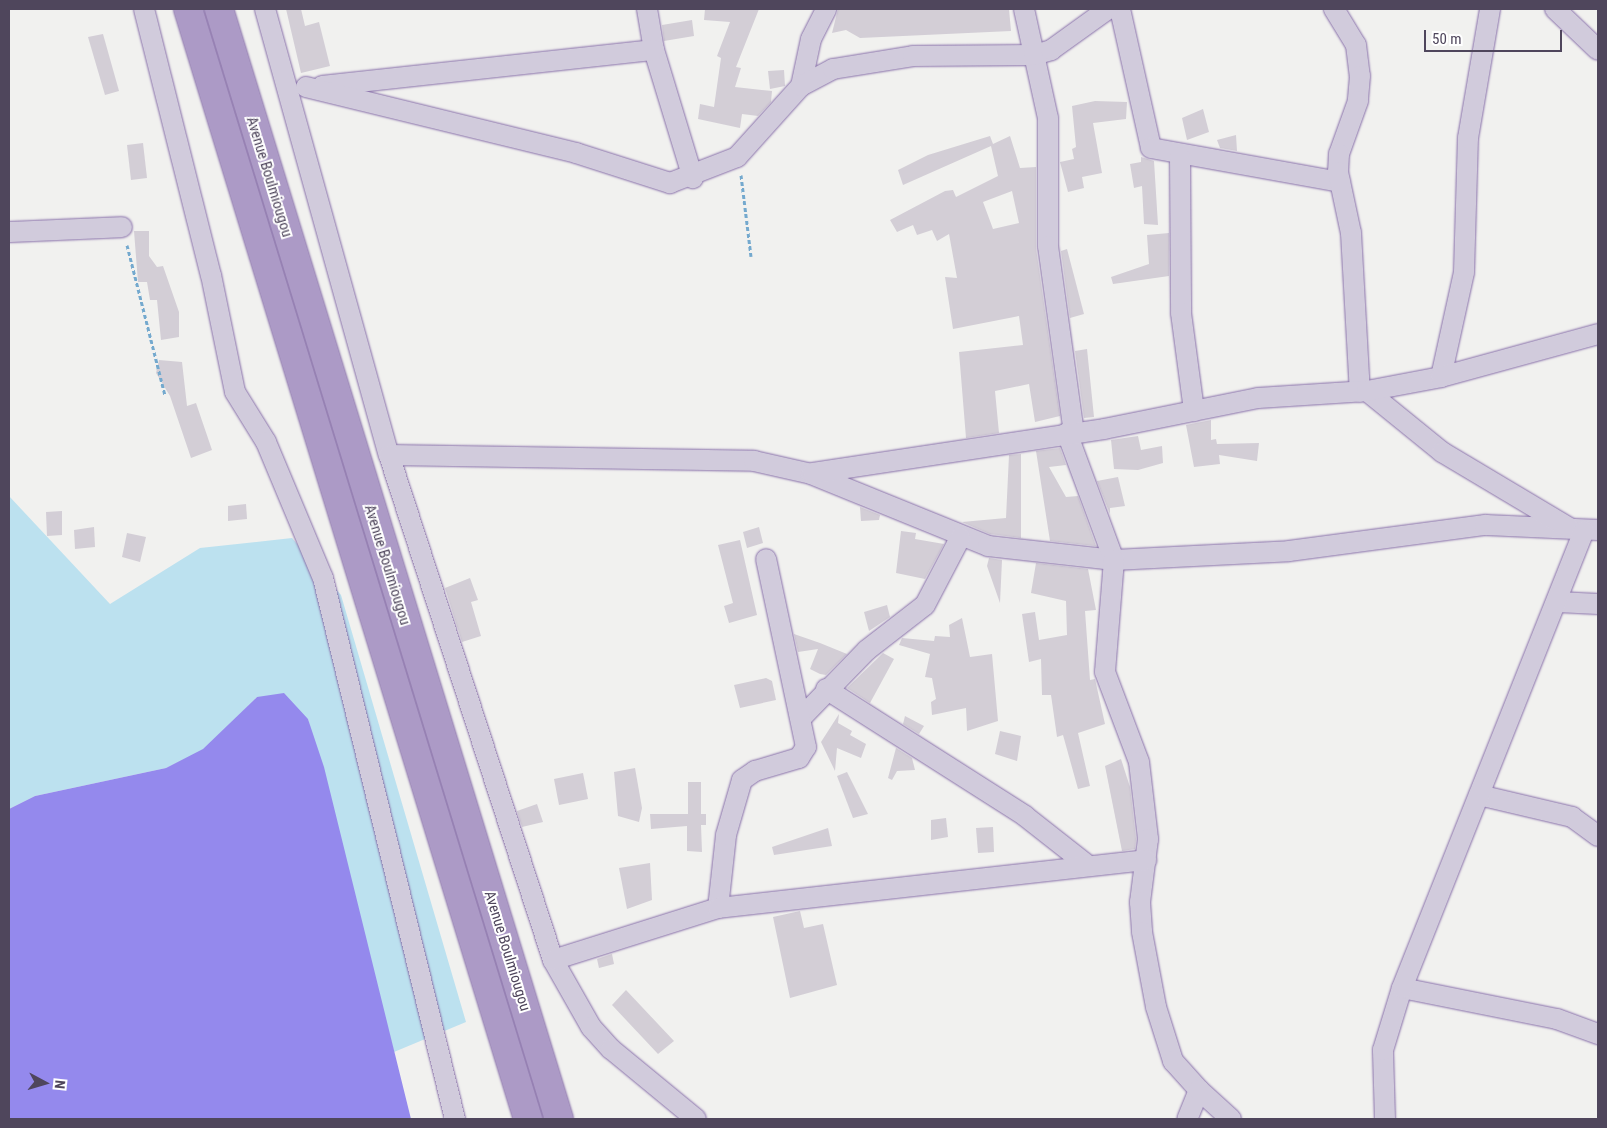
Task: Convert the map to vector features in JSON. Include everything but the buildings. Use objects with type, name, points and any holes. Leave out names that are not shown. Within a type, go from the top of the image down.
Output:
[{"type":"highway","name":"Avenue Boulmiougou","points":[[188,9],[527,1117]]},
{"type":"highway","name":"Avenue Boulmiougou","points":[[218,9],[557,1113]]},
{"type":"street","points":[[144,9],[211,275],[234,392],[266,442],[323,578],[455,1119]]},
{"type":"street","points":[[265,9],[297,89],[390,455],[553,960],[592,1027],[611,1049],[696,1119]]},
{"type":"street","points":[[647,9],[654,50],[693,178]]},
{"type":"street","points":[[801,86],[811,39],[826,9]]},
{"type":"street","points":[[1024,9],[1048,118],[1048,246],[1070,433],[1114,560],[1105,672],[1139,762],[1146,817],[1146,860],[1140,918],[1156,1007],[1173,1061],[1199,1090],[1231,1119]]},
{"type":"street","points":[[297,89],[576,152],[644,178],[670,183],[693,178],[737,157],[801,86],[833,69],[868,60],[1034,55],[1058,46],[1108,9]]},
{"type":"street","points":[[1120,9],[1151,148],[1180,157],[1202,156],[1340,182]]},
{"type":"street","points":[[1334,9],[1356,45],[1360,76],[1358,101],[1338,154],[1340,182],[1353,250],[1363,391],[1442,452],[1585,530]]},
{"type":"street","points":[[1441,377],[1464,272],[1468,138],[1490,9]]},
{"type":"street","points":[[1555,9],[1598,50]]},
{"type":"street","points":[[297,89],[654,50]]},
{"type":"street","points":[[1180,157],[1180,313],[1194,411]]},
{"type":"street","points":[[9,232],[122,227]]},
{"type":"street","points":[[812,474],[1070,433],[1258,398],[1363,391],[1441,377],[1598,334]]},
{"type":"street","points":[[390,455],[714,458],[812,474],[890,503],[960,538],[1019,551],[1114,560],[1289,550],[1485,525],[1585,530]]},
{"type":"street","points":[[1385,1119],[1383,1050],[1402,988],[1558,602],[1585,530]]},
{"type":"street","points":[[802,717],[826,689],[925,606],[960,538]]},
{"type":"street","points":[[718,908],[726,835],[742,780],[804,753],[802,717],[766,559]]},
{"type":"street","points":[[1558,602],[1598,604]]},
{"type":"street","points":[[826,689],[1025,816],[1086,864]]},
{"type":"street","points":[[1479,795],[1572,817],[1598,836]]},
{"type":"street","points":[[553,960],[718,908],[1086,864],[1146,860]]},
{"type":"street","points":[[1402,988],[1557,1019],[1598,1034]]},
{"type":"street","points":[[1188,1119],[1199,1090]]},
{"type":"path","points":[[737,157],[751,256]]},
{"type":"path","points":[[122,227],[165,395]]},
{"type":"shaded area","points":[[9,496],[110,604],[200,548],[292,538],[341,595],[466,1022],[394,1052],[308,719],[257,697],[203,750],[166,768],[35,796],[9,809]]},
{"type":"shaded area","points":[[284,693],[308,719],[324,767],[411,1119],[9,1119],[9,809],[35,796],[166,768],[203,749],[257,697]]}]
